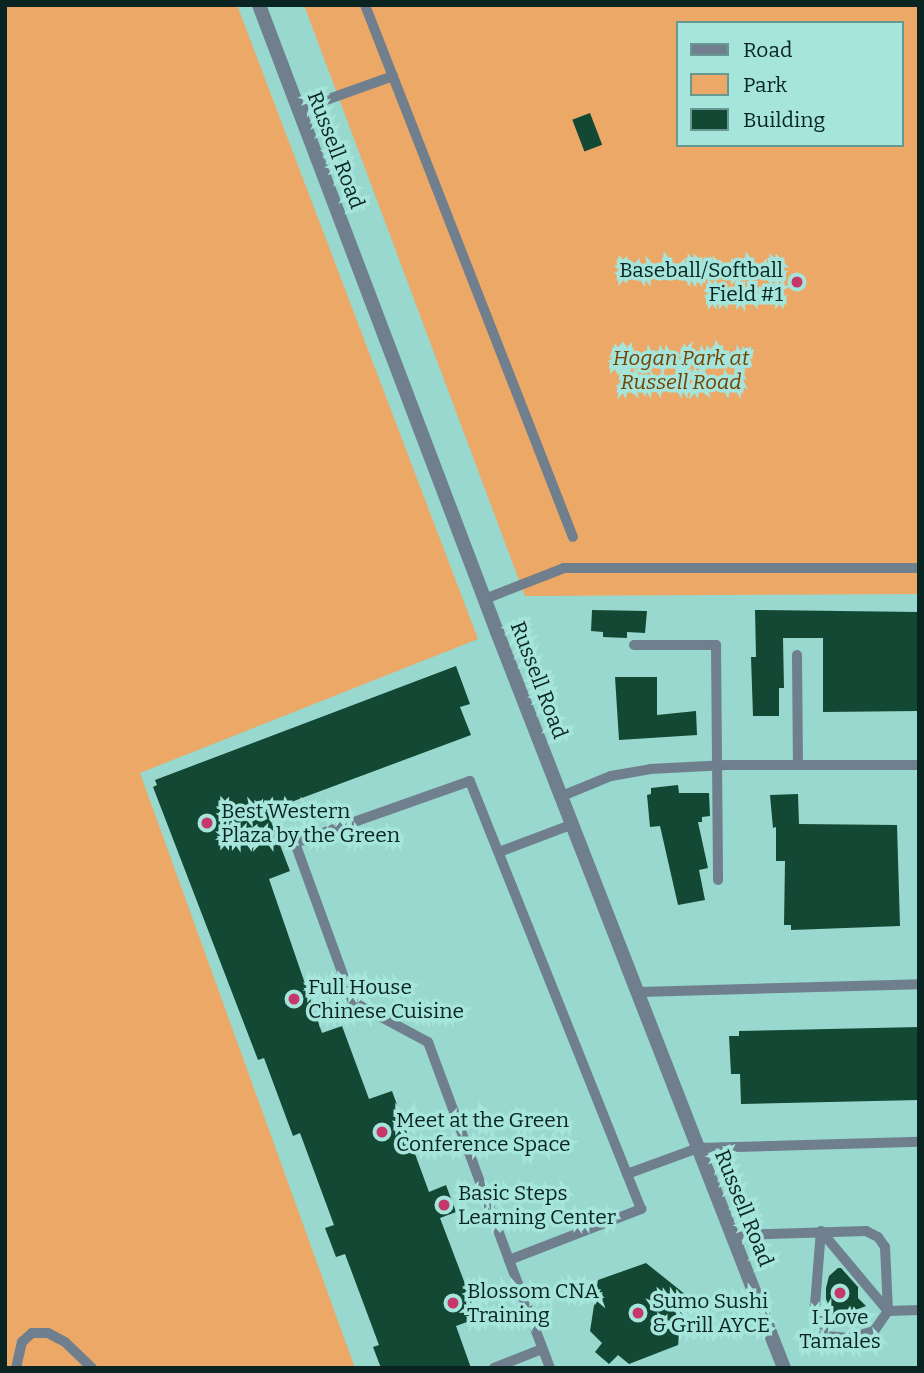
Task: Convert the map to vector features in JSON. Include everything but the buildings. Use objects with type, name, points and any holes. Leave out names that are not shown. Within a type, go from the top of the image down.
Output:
[{"type":"street","name":"Russell Road","points":[[259,5],[485,599],[784,1368]]},
{"type":"lane","points":[[365,5],[573,537]]},
{"type":"lane","points":[[298,110],[393,76]]},
{"type":"lane","points":[[485,599],[564,568],[919,568]]},
{"type":"lane","points":[[634,645],[716,645],[718,880]]},
{"type":"lane","points":[[797,655],[798,765]]},
{"type":"lane","points":[[562,796],[611,776],[650,769],[716,765],[919,765]]},
{"type":"lane","points":[[509,1260],[641,1209],[470,780],[295,843],[353,1002],[428,1042],[542,1349],[550,1368]]},
{"type":"lane","points":[[499,852],[573,824]]},
{"type":"lane","points":[[639,992],[919,984]]},
{"type":"lane","points":[[627,1174],[698,1148],[919,1142]]},
{"type":"lane","points":[[733,1235],[821,1231],[866,1231],[878,1237],[885,1247],[888,1311],[874,1331],[849,1338],[826,1336],[815,1306],[821,1231]]},
{"type":"lane","points":[[821,1231],[888,1311]]},
{"type":"lane","points":[[888,1311],[919,1310]]},
{"type":"lane","points":[[12,1360],[22,1342],[32,1333],[48,1333],[75,1348],[92,1368]]},
{"type":"lane","points":[[494,1368],[542,1349]]},
{"type":"green space","points":[[5,5],[237,5],[478,639],[140,773],[355,1368],[5,1368]]},
{"type":"green space","name":"Hogan Park at Russell Road","points":[[304,5],[919,5],[919,594],[525,596]]},
{"type":"place","name":"Baseball/Softball Field #1","points":[[797,282]]},
{"type":"place","name":"Best Western Plaza by the Green","points":[[207,823]]},
{"type":"place","name":"Full House Chinese Cuisine","points":[[294,999]]},
{"type":"place","name":"Meet at the Green Conference Space","points":[[382,1132]]},
{"type":"place","name":"Basic Steps Learning Center","points":[[444,1205]]},
{"type":"place","name":"I Love Tamales","points":[[840,1293]]},
{"type":"place","name":"Blossom CNA Training","points":[[453,1303]]},
{"type":"place","name":"Sumo Sushi & Grill AYCE","points":[[638,1313]]}]
